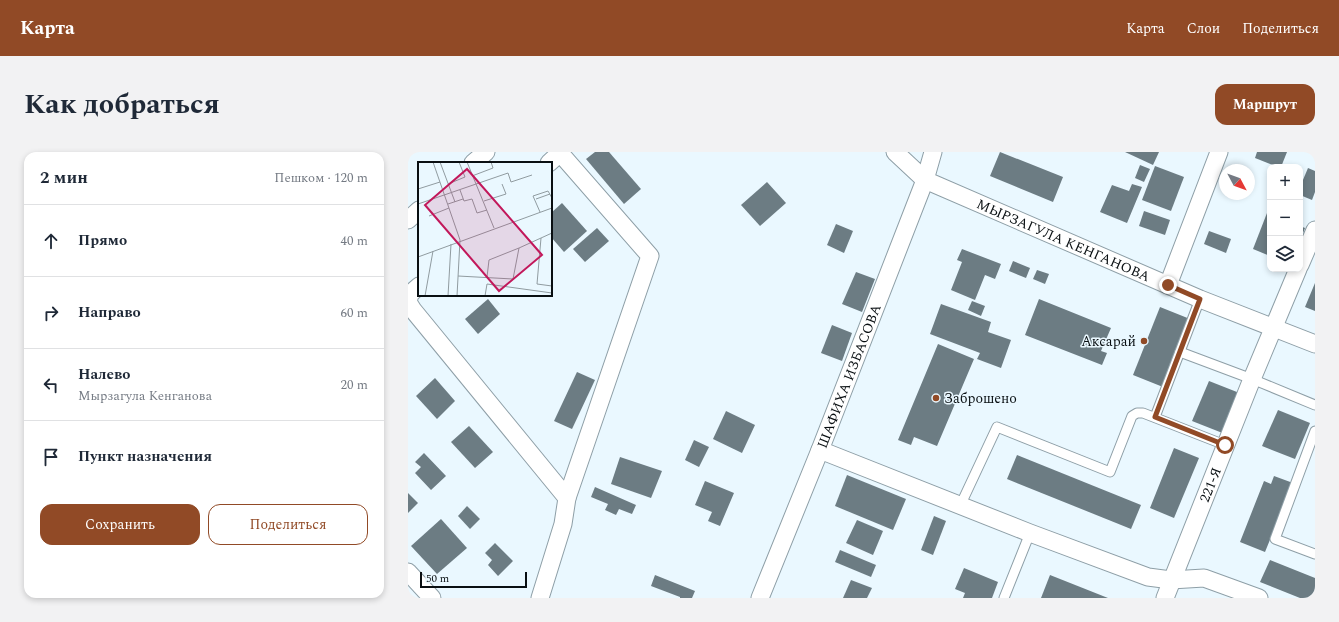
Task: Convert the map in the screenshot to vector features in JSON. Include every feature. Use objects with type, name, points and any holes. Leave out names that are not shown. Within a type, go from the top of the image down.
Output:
[{"type":"street","points":[[474,162],[486,152]]},
{"type":"street","points":[[895,152],[924,180]]},
{"type":"street","name":"ШАФИХА ИЗБАСОВА","points":[[760,598],[820,450],[924,180],[933,152]]},
{"type":"street","points":[[1168,285],[1219,152]]},
{"type":"street","points":[[540,598],[564,524],[567,498],[650,256],[557,156]]},
{"type":"street","name":"МЫРЗАГУЛА КЕНГАНОВА","points":[[924,180],[1200,299],[1315,344]]},
{"type":"street","points":[[408,220],[418,211]]},
{"type":"street","points":[[1303,258],[1315,230]]},
{"type":"street","name":"221-Я","points":[[1165,598],[1252,378],[1297,272]]},
{"type":"street","points":[[415,290],[408,302],[413,310],[567,498]]},
{"type":"street","points":[[820,450],[960,506],[1148,577],[1172,580],[1204,578],[1251,596]]},
{"type":"street","points":[[408,572],[432,598]]},
{"type":"lane","points":[[1155,417],[1200,299]]},
{"type":"lane","points":[[1180,352],[1252,378],[1315,405]]},
{"type":"lane","points":[[960,506],[997,427],[1110,472],[1132,416],[1137,413],[1143,413],[1155,417],[1225,445]]},
{"type":"lane","points":[[1315,431],[1275,539],[1315,554]]},
{"type":"lane","points":[[1004,598],[1030,533]]},
{"type":"building","points":[[595,152],[609,152],[641,189],[624,204],[586,159]]},
{"type":"building","points":[[1000,152],[1063,177],[1053,202],[990,176]]},
{"type":"building","points":[[1125,152],[1159,152],[1153,165]]},
{"type":"building","points":[[1257,152],[1287,152],[1282,164],[1270,164],[1255,158]]},
{"type":"building","points":[[1140,165],[1150,169],[1144,182],[1135,178]]},
{"type":"building","points":[[1155,166],[1184,177],[1171,211],[1142,200]]},
{"type":"building","points":[[1308,168],[1315,171],[1315,192],[1312,200],[1303,196],[1303,180]]},
{"type":"building","points":[[767,182],[786,203],[760,226],[741,205]]},
{"type":"building","points":[[1132,184],[1142,187],[1127,223],[1100,212],[1112,185],[1129,191]]},
{"type":"building","points":[[562,203],[587,231],[564,252],[552,238],[552,212]]},
{"type":"building","points":[[1144,211],[1170,220],[1165,235],[1139,226]]},
{"type":"building","points":[[1267,213],[1267,255],[1253,249]]},
{"type":"building","points":[[836,224],[853,231],[844,253],[827,245]]},
{"type":"building","points":[[597,228],[609,241],[585,262],[573,249]]},
{"type":"building","points":[[1209,231],[1231,239],[1226,253],[1204,244]]},
{"type":"building","points":[[962,249],[1001,264],[995,279],[985,275],[975,300],[951,290],[962,262],[957,260]]},
{"type":"building","points":[[1013,261],[1030,268],[1026,278],[1009,271]]},
{"type":"building","points":[[1037,270],[1049,274],[1045,284],[1033,279]]},
{"type":"building","points":[[856,272],[875,279],[862,312],[842,304]]},
{"type":"building","points":[[1315,283],[1315,311],[1305,307]]},
{"type":"building","points":[[488,299],[500,314],[478,334],[465,319]]},
{"type":"building","points":[[1039,299],[1111,328],[1101,351],[1107,353],[1102,365],[1025,335]]},
{"type":"building","points":[[972,301],[985,306],[981,316],[968,310]]},
{"type":"building","points":[[941,304],[991,322],[988,332],[1011,340],[1001,368],[977,359],[980,353],[930,334]]},
{"type":"building","points":[[1160,307],[1190,319],[1163,387],[1133,375]]},
{"type":"building","points":[[832,325],[852,333],[842,361],[821,353]]},
{"type":"building","name":"Заброшено","points":[[938,344],[974,359],[937,446],[914,437],[911,445],[898,440]]},
{"type":"building","points":[[577,372],[595,380],[572,429],[554,421]]},
{"type":"building","points":[[435,378],[455,401],[437,419],[416,396]]},
{"type":"building","points":[[1209,381],[1242,394],[1225,434],[1192,421]]},
{"type":"building","points":[[1278,410],[1310,423],[1295,459],[1262,446]]},
{"type":"building","points":[[726,411],[755,425],[742,453],[713,439]]},
{"type":"building","points":[[469,426],[493,452],[475,468],[451,442]]},
{"type":"building","points":[[694,440],[709,447],[699,467],[685,460]]},
{"type":"building","points":[[1174,448],[1199,458],[1174,518],[1150,508]]},
{"type":"building","points":[[424,453],[446,476],[431,490],[415,473],[421,467],[415,462]]},
{"type":"building","points":[[1017,455],[1141,505],[1131,529],[1007,479]]},
{"type":"building","points":[[620,457],[662,471],[651,498],[611,484]]},
{"type":"building","points":[[847,475],[906,499],[893,530],[835,506]]},
{"type":"building","points":[[1274,476],[1293,483],[1265,552],[1240,542],[1264,481],[1271,484]]},
{"type":"building","points":[[705,481],[734,493],[720,526],[708,521],[712,512],[695,505]]},
{"type":"building","points":[[595,487],[636,505],[632,514],[619,509],[616,515],[605,510],[608,504],[591,497]]},
{"type":"building","points":[[408,493],[418,503],[408,513]]},
{"type":"building","points":[[467,506],[480,519],[470,529],[458,516]]},
{"type":"building","points":[[934,516],[946,521],[933,555],[921,550]]},
{"type":"building","points":[[441,519],[467,548],[437,574],[411,546]]},
{"type":"building","points":[[857,520],[883,531],[873,555],[846,543]]},
{"type":"building","points":[[495,543],[513,561],[498,576],[488,565],[492,560],[485,553]]},
{"type":"building","points":[[840,550],[876,565],[871,577],[835,562]]},
{"type":"building","points":[[1270,560],[1315,578],[1315,598],[1300,598],[1260,582]]},
{"type":"building","points":[[964,568],[998,582],[992,598],[963,598],[965,593],[955,589]]},
{"type":"building","points":[[655,575],[695,591],[692,598],[680,598],[651,586]]},
{"type":"building","points":[[1050,575],[1108,598],[1041,598]]},
{"type":"building","points":[[851,580],[872,588],[867,598],[843,598]]},
{"type":"place","name":"Аксарай","points":[[1144,341]]},
{"type":"place","name":"Заброшено","points":[[936,398]]},
{"type":"route","points":[[1168,285],[1200,299],[1155,417],[1225,445]]}]
